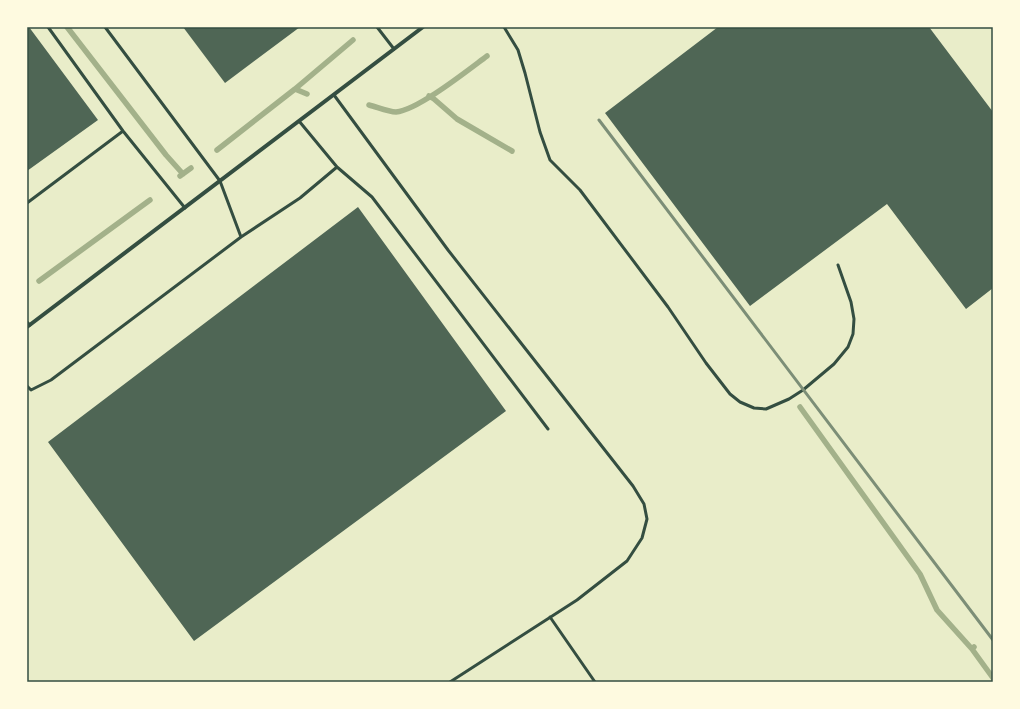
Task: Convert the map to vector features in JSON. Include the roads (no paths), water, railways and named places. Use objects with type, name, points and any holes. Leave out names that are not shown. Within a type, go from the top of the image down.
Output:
[{"type":"street","points":[[28,325],[423,27]]},
{"type":"lane","points":[[48,27],[123,131],[185,208]]},
{"type":"lane","points":[[105,27],[220,181],[240,237]]},
{"type":"lane","points":[[377,27],[394,49]]},
{"type":"lane","points":[[504,27],[520,55],[540,132],[550,160],[580,190],[668,307],[706,363],[730,394],[740,402],[754,408],[766,409],[789,399],[803,390],[834,364],[848,347],[853,334],[854,319],[851,302],[838,265]]},
{"type":"lane","points":[[334,95],[448,250],[633,486],[644,504],[647,519],[642,538],[627,561],[577,600],[450,682]]},
{"type":"lane","points":[[299,121],[337,168],[372,198],[548,429]]},
{"type":"lane","points":[[27,203],[123,131]]},
{"type":"lane","points":[[27,386],[31,390],[51,380],[240,237],[300,198],[337,168]]},
{"type":"lane","points":[[550,617],[595,682]]},
{"type":"waterway","points":[[67,27],[166,155],[183,174]]},
{"type":"waterway","points":[[295,89],[353,40]]},
{"type":"waterway","points":[[369,105],[393,112],[405,110],[443,88],[487,56]]},
{"type":"waterway","points":[[217,150],[295,89],[307,94]]},
{"type":"waterway","points":[[429,96],[457,119],[512,151]]},
{"type":"waterway","points":[[180,176],[191,168]]},
{"type":"waterway","points":[[39,281],[150,200]]},
{"type":"waterway","points":[[800,407],[920,574],[937,610],[972,649]]},
{"type":"waterway","points":[[974,647],[972,649],[993,678]]},
{"type":"railway","points":[[599,120],[993,640]]}]
